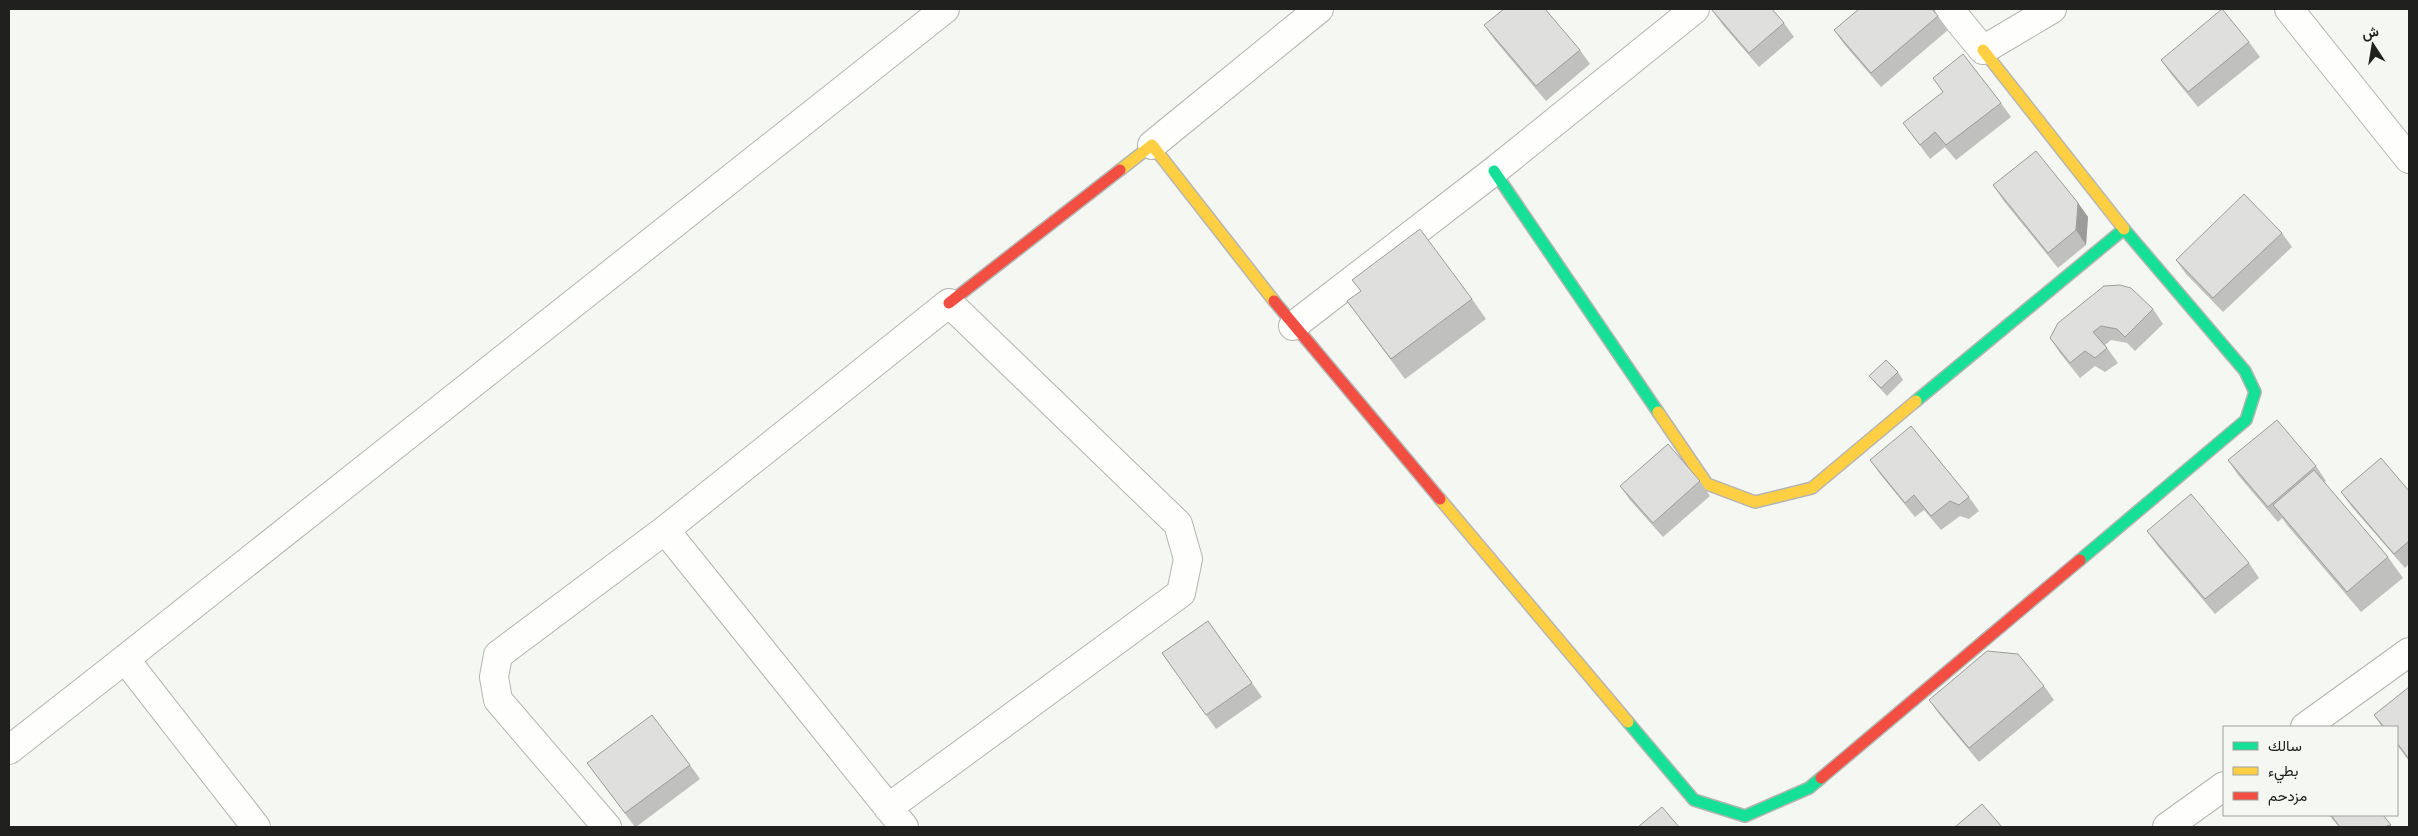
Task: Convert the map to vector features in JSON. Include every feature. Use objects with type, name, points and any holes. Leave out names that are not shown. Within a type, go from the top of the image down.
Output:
[{"type":"street","points":[[9,750],[945,9]]},
{"type":"street","points":[[607,827],[498,700],[494,677],[498,654],[665,530],[949,303],[1152,145],[1319,9]]},
{"type":"street","points":[[1293,326],[1494,170],[1695,9]]},
{"type":"street","points":[[1152,145],[1293,326],[1694,800],[1745,816],[1809,788],[2246,420],[2255,392],[2245,371],[2124,229],[1949,9]]},
{"type":"street","points":[[1983,50],[2052,9]]},
{"type":"street","points":[[2289,9],[2409,159]]},
{"type":"street","points":[[1494,170],[1707,484],[1755,502],[1812,488],[2124,229]]},
{"type":"street","points":[[665,530],[896,818],[1180,593],[1188,559],[1178,524],[949,303]]},
{"type":"street","points":[[2306,726],[2409,652]]},
{"type":"street","points":[[125,659],[256,827]]},
{"type":"street","points":[[2167,827],[2223,787]]},
{"type":"building","points":[[1504,9],[1545,9],[1580,50],[1536,86],[1484,25]]},
{"type":"building","points":[[1712,9],[1772,9],[1784,23],[1749,53]]},
{"type":"building","points":[[1859,9],[1932,9],[1938,16],[1871,73],[1834,30]]},
{"type":"building","points":[[2222,9],[2249,42],[2188,92],[2161,60]]},
{"type":"building","points":[[1963,54],[2001,103],[1946,145],[1935,132],[1920,145],[1903,123],[1943,92],[1933,78]]},
{"type":"building","points":[[2036,151],[2078,203],[2076,230],[2048,253],[1993,185]]},
{"type":"building","points":[[2244,194],[2282,233],[2213,298],[2176,260]]},
{"type":"building","points":[[1420,229],[1472,299],[1391,359],[1347,301],[1361,291],[1352,280]]},
{"type":"building","points":[[2120,285],[2131,288],[2153,309],[2125,337],[2117,329],[2101,326],[2093,332],[2107,348],[2095,358],[2085,351],[2070,363],[2050,338],[2058,323],[2104,286]]},
{"type":"building","points":[[1886,360],[1898,372],[1881,388],[1869,376]]},
{"type":"building","points":[[2277,420],[2316,466],[2268,507],[2228,460]]},
{"type":"building","points":[[1911,426],[1969,497],[1959,505],[1950,501],[1931,516],[1914,495],[1905,503],[1870,460]]},
{"type":"building","points":[[1668,444],[1700,481],[1653,523],[1620,486]]},
{"type":"building","points":[[2381,458],[2409,491],[2409,541],[2394,554],[2341,492]]},
{"type":"building","points":[[2314,470],[2388,557],[2347,592],[2273,505]]},
{"type":"building","points":[[2191,494],[2249,563],[2205,599],[2147,531]]},
{"type":"building","points":[[1208,621],[1252,683],[1206,715],[1162,653]]},
{"type":"building","points":[[1987,651],[2018,654],[2044,686],[1969,748],[1929,700]]},
{"type":"building","points":[[2409,687],[2409,759],[2398,744],[2398,726],[2383,726],[2374,715]]},
{"type":"building","points":[[652,715],[690,765],[625,813],[587,763]]},
{"type":"building","points":[[1982,804],[2002,827],[1955,827]]},
{"type":"building","points":[[1662,807],[1679,827],[1638,827]]},
{"type":"building","points":[[2332,816],[2384,816],[2391,825],[2384,827],[2340,827]]},
{"type":"traffic: fast","points":[[1494,171],[1658,412]]},
{"type":"traffic: fast","points":[[1916,401],[2124,229]]},
{"type":"traffic: fast","points":[[2080,560],[2246,420],[2255,392],[2245,371],[2124,229]]},
{"type":"traffic: fast","points":[[1628,722],[1694,800],[1745,816],[1809,788],[1821,778]]},
{"type":"traffic: slow","points":[[1983,50],[2124,229]]},
{"type":"traffic: slow","points":[[1120,170],[1152,145],[1274,301]]},
{"type":"traffic: slow","points":[[1658,412],[1707,484],[1755,502],[1812,488],[1916,401]]},
{"type":"traffic: slow","points":[[1440,499],[1628,722]]},
{"type":"traffic: jam","points":[[949,303],[1120,170]]},
{"type":"traffic: jam","points":[[1274,301],[1440,499]]},
{"type":"traffic: jam","points":[[1821,778],[2080,560]]}]
